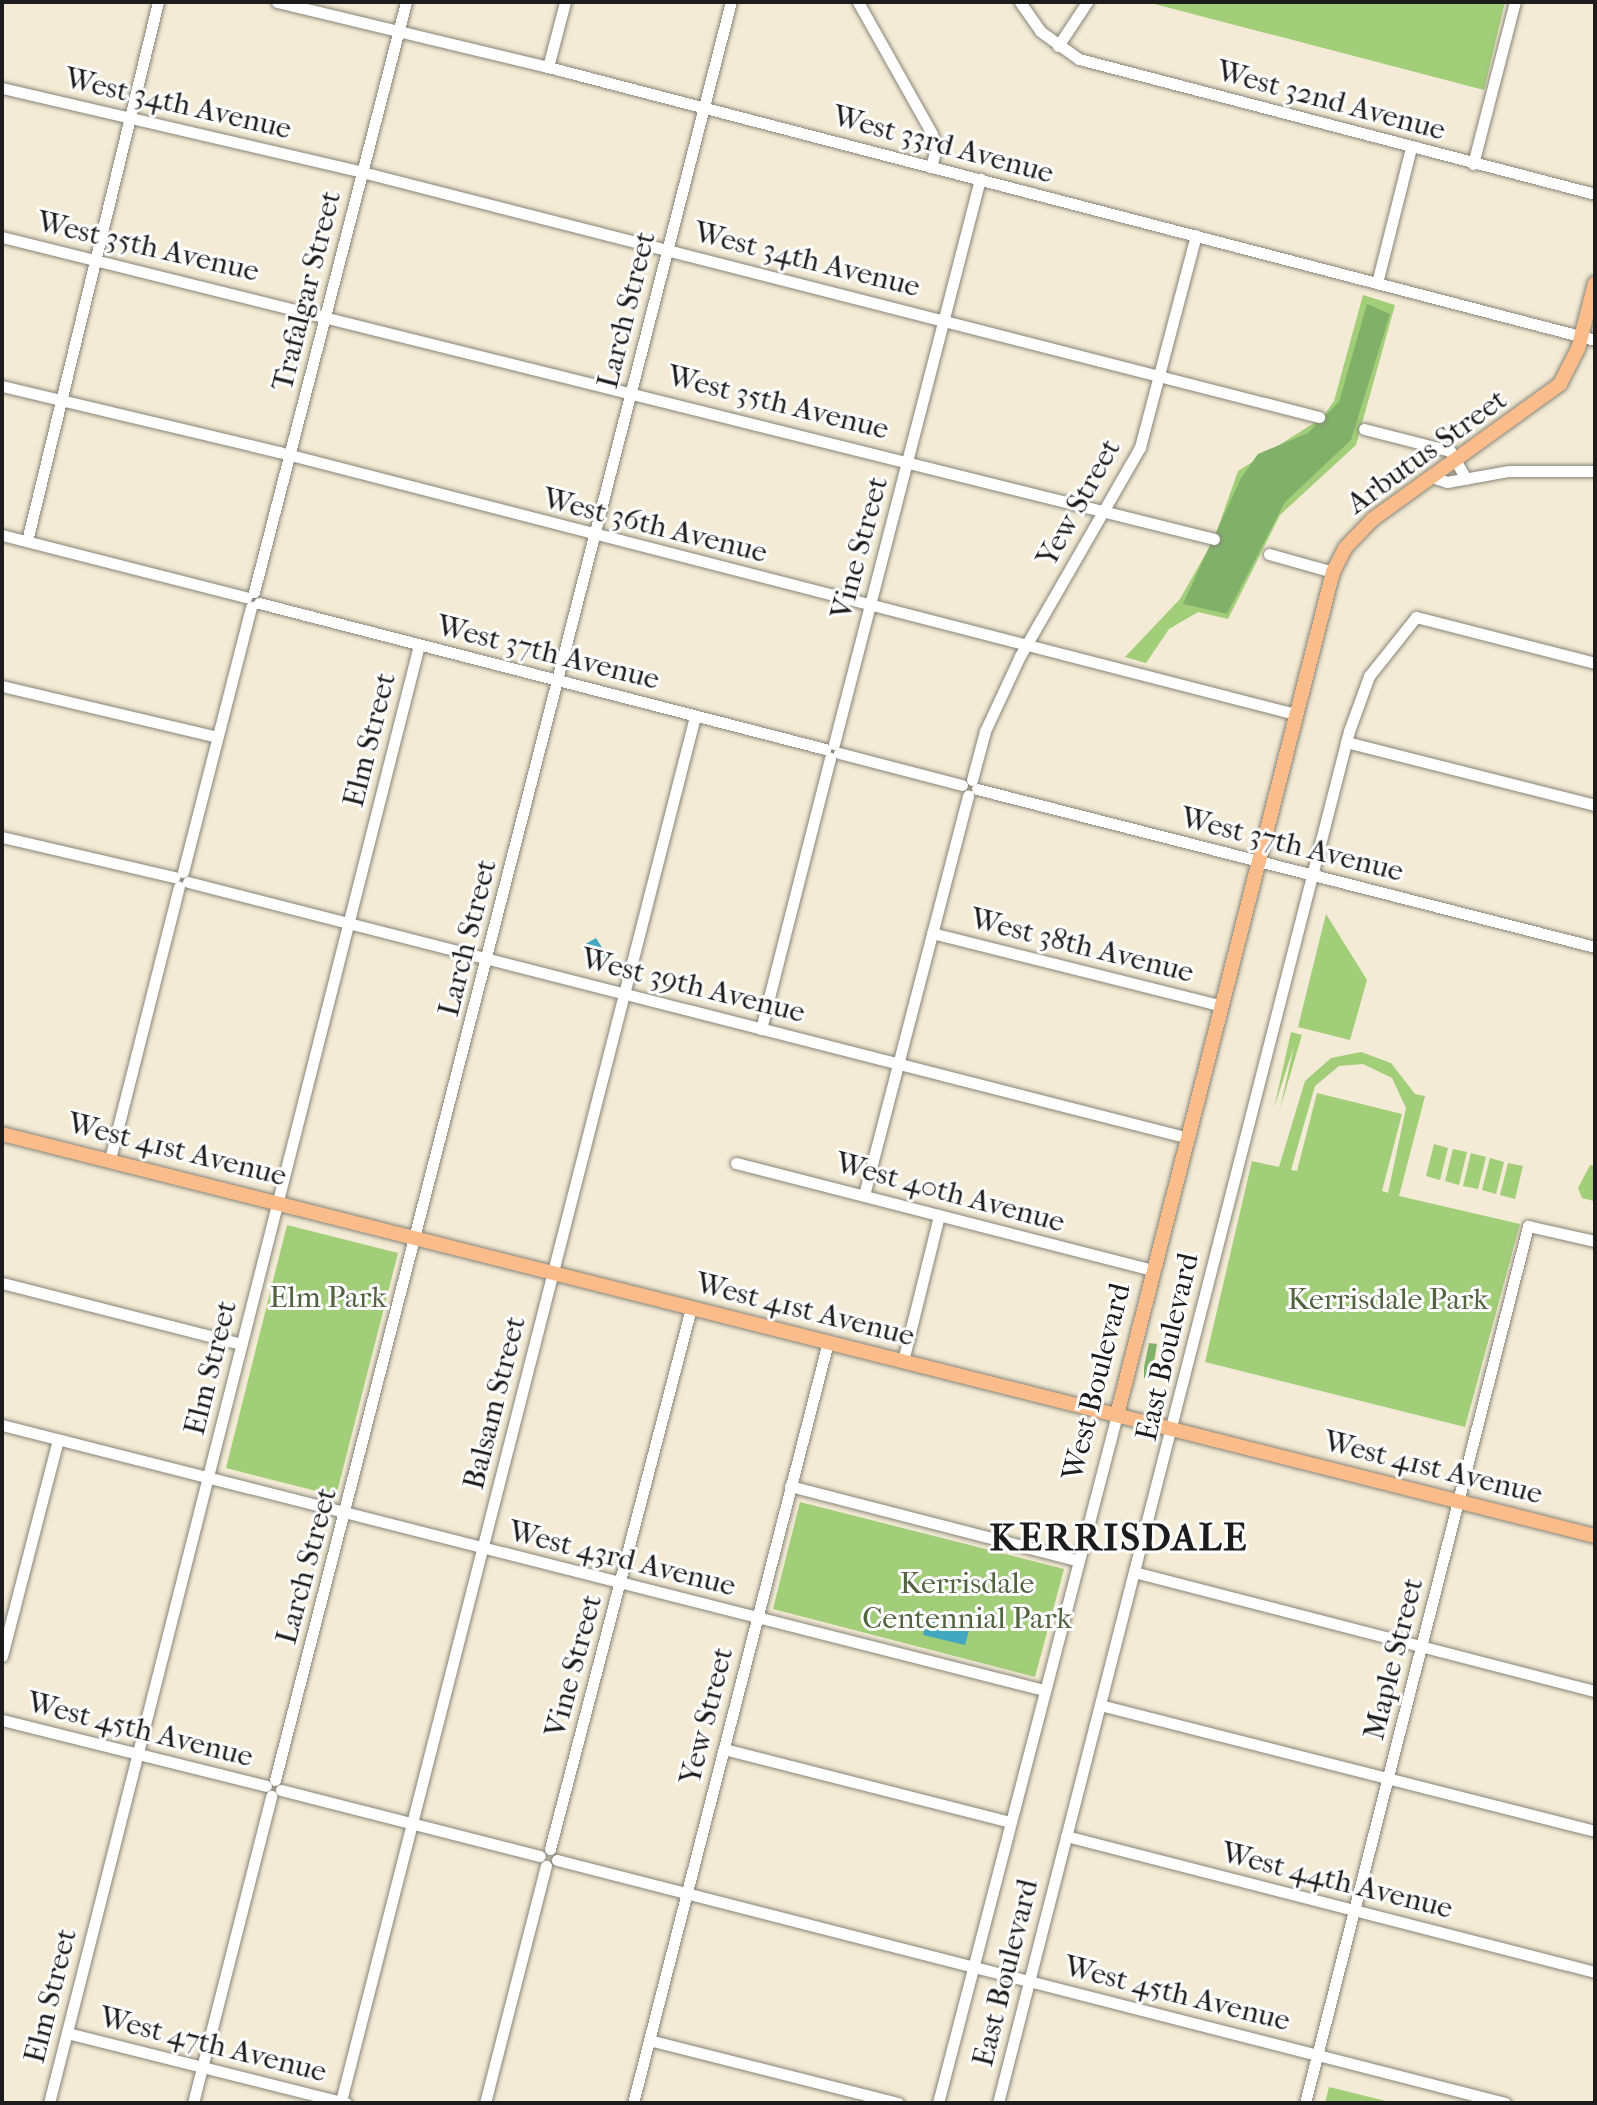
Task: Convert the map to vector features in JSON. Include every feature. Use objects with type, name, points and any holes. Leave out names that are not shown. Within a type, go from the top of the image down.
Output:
[{"type":"main road","name":"Arbutus Street","points":[[1256,859],[1333,572],[1358,532],[1545,400],[1560,384],[1588,338],[1595,283]]},
{"type":"main road","name":"West Boulevard","points":[[1117,1415],[1256,859]]},
{"type":"main road","name":"West 41st Avenue","points":[[2,1134],[278,1201],[1595,1536]]},
{"type":"street","points":[[27,541],[158,2]]},
{"type":"street","name":"West 33rd Avenue","points":[[277,2],[548,67],[1588,338]]},
{"type":"street","name":"Trafalgar Street","points":[[110,1159],[406,2]]},
{"type":"street","points":[[548,67],[565,2]]},
{"type":"street","name":"Larch Street","points":[[193,2103],[731,2]]},
{"type":"street","points":[[858,2],[932,134],[936,148],[931,167]]},
{"type":"street","points":[[1020,2],[1058,46],[1087,2]]},
{"type":"street","points":[[1473,164],[1515,2]]},
{"type":"street","name":"West 32nd Avenue","points":[[1058,46],[1079,59],[1595,194]]},
{"type":"street","name":"West 34th Avenue","points":[[2,88],[362,172],[1319,417]]},
{"type":"street","points":[[1377,283],[1411,148]]},
{"type":"street","name":"Vine Street","points":[[761,1029],[980,179]]},
{"type":"street","name":"Yew Street","points":[[864,1195],[985,731],[1025,645],[1140,447],[1196,235]]},
{"type":"street","name":"West 35th Avenue","points":[[2,237],[326,314],[1214,539]]},
{"type":"street","name":"West 36th Avenue","points":[[2,386],[290,456],[1295,714]]},
{"type":"street","points":[[1364,429],[1450,451],[1466,479]]},
{"type":"street","points":[[1432,477],[1447,482],[1550,468],[1595,471]]},
{"type":"street","name":"West 37th Avenue","points":[[2,535],[1595,947]]},
{"type":"street","points":[[1269,554],[1333,572]]},
{"type":"street","name":"East Boulevard","points":[[998,2103],[1134,1572],[1174,1429],[1346,742],[1369,676],[1416,617],[1595,663]]},
{"type":"street","name":"Elm Street","points":[[49,2103],[419,645]]},
{"type":"street","points":[[2,686],[217,737]]},
{"type":"street","name":"Balsam Street","points":[[344,2102],[411,1824],[695,716]]},
{"type":"street","points":[[1346,742],[1595,805]]},
{"type":"street","name":"West 39th Avenue","points":[[2,837],[1185,1137]]},
{"type":"street","name":"West 38th Avenue","points":[[932,933],[1219,1005]]},
{"type":"street","name":"West 40th Avenue","points":[[736,1163],[1152,1270]]},
{"type":"street","points":[[903,1361],[939,1215]]},
{"type":"street","name":"Maple Street","points":[[1305,2103],[1528,1226],[1595,1241]]},
{"type":"street","points":[[2,1283],[241,1344]]},
{"type":"street","name":"Vine Street","points":[[485,2103],[691,1308]]},
{"type":"street","name":"Yew Street","points":[[633,2103],[828,1342]]},
{"type":"street","name":"West Boulevard","points":[[938,2103],[1117,1415]]},
{"type":"street","name":"West 43rd Avenue","points":[[2,1425],[1044,1690]]},
{"type":"street","points":[[2,1656],[58,1440]]},
{"type":"street","points":[[790,1486],[1077,1560]]},
{"type":"street","points":[[1134,1572],[1595,1691]]},
{"type":"street","points":[[1100,1705],[1595,1831]]},
{"type":"street","name":"West 45th Avenue","points":[[2,1720],[1505,2103]]},
{"type":"street","points":[[724,1749],[1010,1822]]},
{"type":"street","name":"West 44th Avenue","points":[[1066,1836],[1595,1972]]},
{"type":"street","name":"West 47th Avenue","points":[[67,2033],[344,2102]]},
{"type":"street","points":[[649,2040],[898,2103]]},
{"type":"green space","points":[[1147,2],[1505,2],[1484,90]]},
{"type":"green space","points":[[1363,295],[1395,305],[1356,445],[1280,515],[1228,619],[1198,612],[1169,629],[1146,663],[1125,657],[1180,599],[1214,539],[1238,471],[1322,418],[1334,401]]},
{"type":"green space","points":[[1367,304],[1390,314],[1351,440],[1285,502],[1227,614],[1183,604],[1241,478],[1258,454],[1308,433],[1339,402]]},
{"type":"green space","points":[[1326,914],[1367,980],[1350,1040],[1298,1027]]},
{"type":"green space","points":[[1291,1032],[1302,1035],[1280,1109],[1294,1046],[1274,1108]]},
{"type":"green space","name":"Kerrisdale Park","points":[[1361,1052],[1391,1063],[1415,1094],[1425,1096],[1399,1196],[1520,1224],[1465,1427],[1205,1362],[1252,1161],[1279,1167],[1305,1081],[1331,1058]],"holes":[[[1363,1064],[1392,1078],[1406,1108],[1388,1193],[1382,1191],[1402,1114],[1317,1093],[1297,1171],[1291,1170],[1315,1086],[1339,1066]]]},
{"type":"green space","points":[[1434,1144],[1448,1148],[1440,1180],[1426,1176]]},
{"type":"green space","points":[[1453,1149],[1467,1152],[1459,1185],[1445,1181]]},
{"type":"green space","points":[[1471,1153],[1486,1157],[1478,1189],[1463,1186]]},
{"type":"green space","points":[[1490,1158],[1504,1162],[1496,1194],[1482,1190]]},
{"type":"green space","points":[[1508,1163],[1523,1166],[1515,1199],[1500,1195]]},
{"type":"green space","points":[[1590,1165],[1595,1166],[1594,1201],[1582,1198],[1578,1188]]},
{"type":"green space","name":"Elm Park","points":[[287,1225],[398,1253],[336,1496],[226,1468]]},
{"type":"green space","points":[[1149,1343],[1157,1344],[1151,1380],[1144,1378]]},
{"type":"green space","name":"Kerrisdale Centennial Park","points":[[800,1502],[1064,1569],[1035,1677],[773,1609]]},
{"type":"green space","points":[[1329,2087],[1394,2103],[1325,2103]]},
{"type":"water","points":[[596,938],[606,954],[604,962],[595,960],[596,948],[582,946]]},
{"type":"water","points":[[927,1617],[970,1627],[965,1645],[923,1635]]},
{"type":"district","name":"KERRISDALE","points":[[1119,1538]]}]
